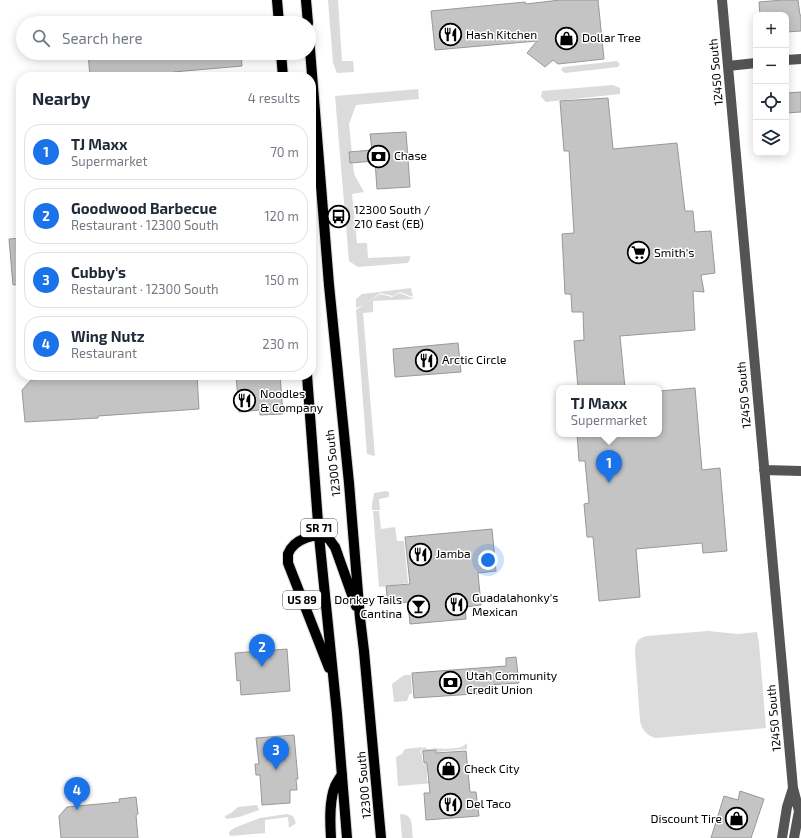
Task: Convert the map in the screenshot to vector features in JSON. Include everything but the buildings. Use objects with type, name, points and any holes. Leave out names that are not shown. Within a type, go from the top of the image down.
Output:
[{"type":"main road","points":[[277,0],[278,16]]},
{"type":"main road","points":[[306,0],[307,16]]},
{"type":"main road","points":[[282,60],[283,72]]},
{"type":"main road","name":"12300 South","points":[[311,60],[312,72]]},
{"type":"main road","name":"12300 South","points":[[316,124],[329,285],[349,483],[381,838]]},
{"type":"main road","name":"12300 South","points":[[307,380],[319,536],[348,838]]},
{"type":"main road","points":[[319,536],[328,539],[334,547],[360,618]]},
{"type":"main road","name":"US 89","points":[[319,536],[305,537],[292,548],[288,555],[288,563],[334,681]]},
{"type":"main road","points":[[331,838],[330,812],[332,798],[335,786],[342,774]]},
{"type":"street","name":"12450 South","points":[[722,0],[793,788],[798,811],[794,838]]},
{"type":"street","points":[[789,60],[801,59]]},
{"type":"street","points":[[728,66],[753,63]]},
{"type":"street","points":[[764,470],[801,471]]},
{"type":"street","name":"12450 South","points":[[782,838],[787,807],[793,788]]},
{"type":"shaded area","points":[[328,0],[338,0],[342,61],[353,61],[354,72],[337,73],[333,63]]},
{"type":"shaded area","points":[[617,61],[620,64],[618,67],[565,73],[561,70],[563,67]]},
{"type":"shaded area","points":[[613,85],[620,88],[620,94],[546,102],[541,97],[542,91]]},
{"type":"shaded area","points":[[418,89],[419,99],[356,105],[349,124],[354,174],[364,192],[352,194],[357,243],[367,243],[368,258],[411,256],[408,258],[411,257],[408,263],[358,267],[349,261],[335,96]]},
{"type":"shaded area","points":[[411,288],[413,297],[400,292],[393,296],[380,293],[367,303],[380,294],[392,297],[400,293],[414,299],[373,301],[373,312],[363,313],[375,456],[367,454],[356,310],[363,305],[356,308],[356,299],[362,294]]},
{"type":"shaded area","points":[[389,492],[389,497],[379,499],[380,510],[372,510],[374,493]]},
{"type":"shaded area","points":[[373,511],[379,511],[381,529],[395,527],[397,541],[404,541],[408,583],[379,587]]},
{"type":"shaded area","points":[[708,631],[738,634],[757,632],[766,728],[656,738],[650,736],[642,727],[640,721],[635,652],[636,643],[639,639],[647,636]]},
{"type":"shaded area","points":[[404,675],[411,675],[412,693],[409,695],[407,701],[394,702],[392,684]]},
{"type":"shaded area","points":[[467,743],[467,749],[437,752],[436,750],[423,751],[422,756],[423,764],[427,764],[427,781],[468,780],[398,786],[396,757],[402,754],[404,750],[422,747],[420,752],[422,755],[422,748],[425,747],[427,749],[455,748],[461,747]]},
{"type":"shaded area","points":[[257,805],[259,810],[239,817],[226,819],[225,816],[238,807]]},
{"type":"shaded area","points":[[287,814],[293,816],[296,823],[289,828],[288,817],[265,820],[265,833],[230,836],[229,832],[234,828],[260,818]]},
{"type":"shaded area","points":[[400,814],[408,816],[410,819],[413,838],[402,838]]},
{"type":"place","name":"Hash Kitchen","points":[[450,35]]},
{"type":"place","name":"Dollar Tree","points":[[566,38]]},
{"type":"place","name":"Chase","points":[[379,156]]},
{"type":"place","name":"12300 South / 210 East (EB)","points":[[339,217]]},
{"type":"place","name":"Smith's","points":[[638,253]]},
{"type":"place","name":"Arctic Circle","points":[[427,360]]},
{"type":"place","name":"Noodles & Company","points":[[245,401]]},
{"type":"place","name":"TJ Maxx","points":[[609,483]]},
{"type":"place","name":"Jamba","points":[[420,554]]},
{"type":"place","name":"Guadalahonky's Mexican","points":[[456,605]]},
{"type":"place","name":"Donkey Tails Cantina","points":[[418,607]]},
{"type":"place","name":"Goodwood Barbecue","points":[[262,667]]},
{"type":"place","name":"Utah Community Credit Union","points":[[450,683]]},
{"type":"place","name":"Check City","points":[[448,769]]},
{"type":"place","name":"Cubby’s","points":[[276,770]]},
{"type":"place","name":"Del Taco","points":[[451,804]]},
{"type":"place","name":"Wing Nutz","points":[[77,810]]},
{"type":"place","name":"Discount Tire","points":[[737,819]]}]
